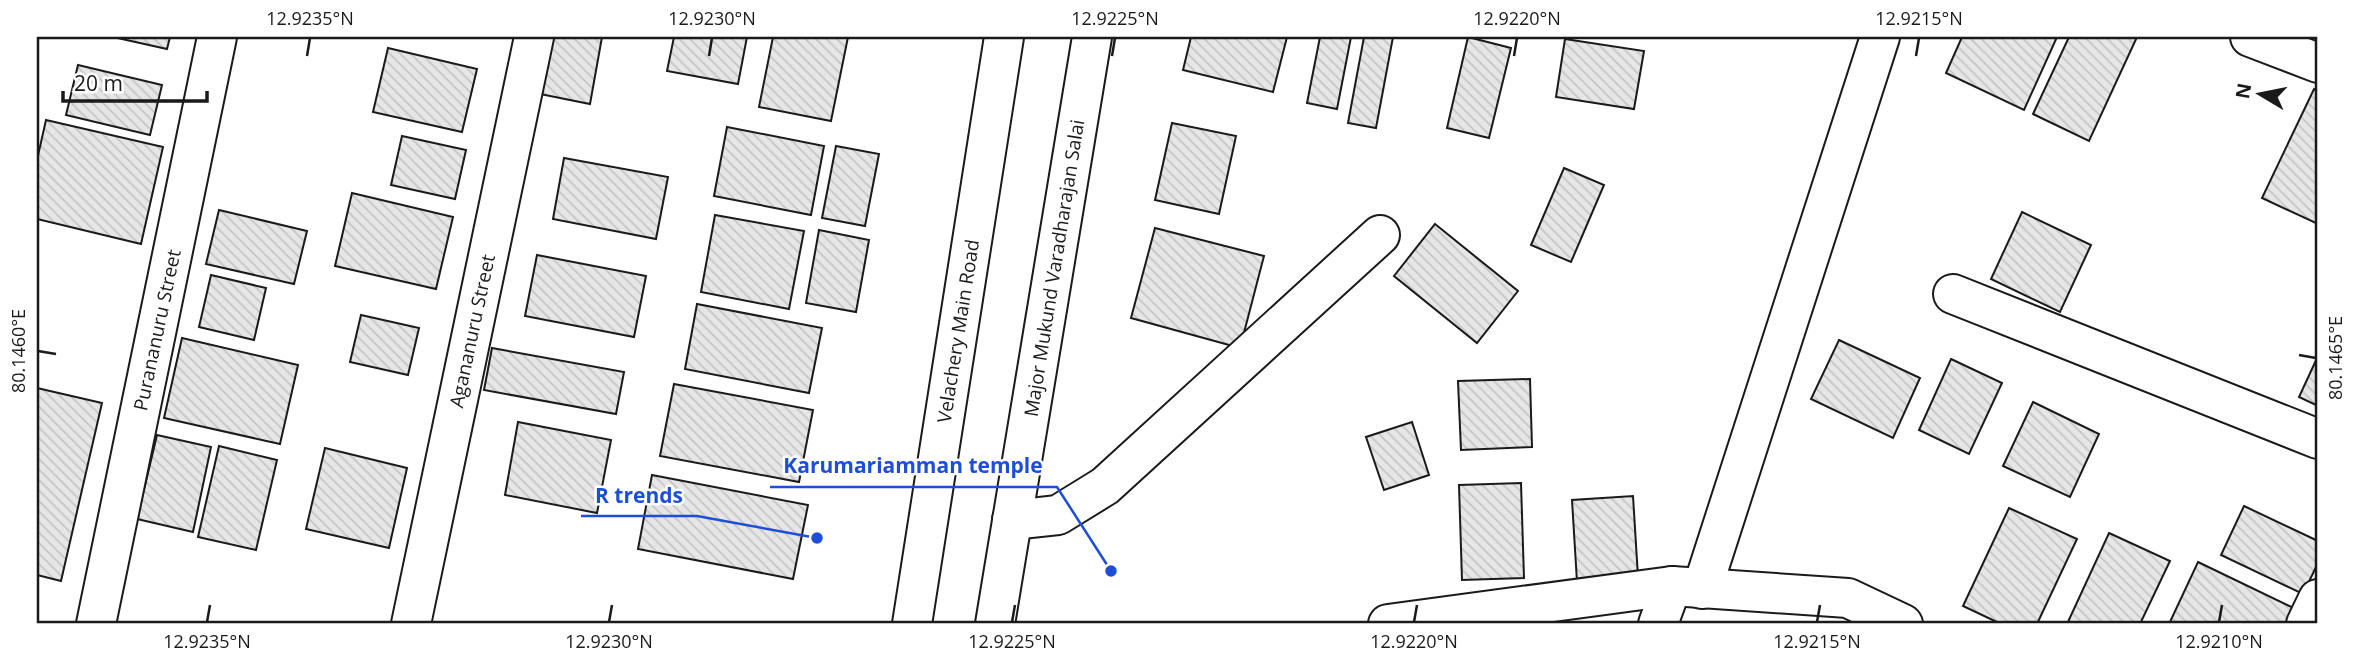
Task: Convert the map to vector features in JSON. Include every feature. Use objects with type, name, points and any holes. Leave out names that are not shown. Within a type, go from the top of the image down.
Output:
[{"type":"street","name":"Purananuru Street","points":[[96,624],[217,37]]},
{"type":"street","name":"Agananuru Street","points":[[411,624],[534,37]]},
{"type":"street","name":"Velachery Main Road","points":[[912,624],[1004,37]]},
{"type":"street","name":"Major Mukund Varadharajan Salai","points":[[995,624],[1093,37]]},
{"type":"street","points":[[1658,624],[1687,587],[1880,37]]},
{"type":"street","points":[[2250,37],[2318,63]]},
{"type":"street","points":[[1012,520],[1058,514],[1105,486],[1380,235]]},
{"type":"street","points":[[1953,293],[2318,439]]},
{"type":"street","points":[[1388,624],[1687,587],[1848,598],[1903,624]]},
{"type":"street","points":[[2306,624],[2318,599]]},
{"type":"building","points":[[113,37],[170,37],[167,49]]},
{"type":"building","points":[[551,37],[602,37],[590,104],[540,94]]},
{"type":"building","points":[[674,37],[747,37],[738,84],[667,71]]},
{"type":"building","points":[[773,37],[848,37],[831,121],[759,107]]},
{"type":"building","points":[[1191,37],[1287,37],[1273,92],[1183,70]]},
{"type":"building","points":[[1320,37],[1351,37],[1337,109],[1307,103]]},
{"type":"building","points":[[1364,37],[1393,37],[1376,128],[1348,123]]},
{"type":"building","points":[[1468,37],[1511,48],[1489,138],[1447,128]]},
{"type":"building","points":[[1962,37],[2057,37],[2024,110],[1946,73]]},
{"type":"building","points":[[2069,37],[2137,37],[2089,141],[2033,114]]},
{"type":"building","points":[[1565,39],[1644,51],[1634,109],[1556,97]]},
{"type":"building","points":[[388,48],[477,69],[462,132],[373,112]]},
{"type":"building","points":[[78,65],[162,85],[150,135],[66,115]]},
{"type":"building","points":[[2314,89],[2318,92],[2318,224],[2262,198]]},
{"type":"building","points":[[46,120],[163,147],[141,244],[37,219],[37,160]]},
{"type":"building","points":[[1172,123],[1236,136],[1219,214],[1155,200]]},
{"type":"building","points":[[727,127],[824,146],[811,215],[714,196]]},
{"type":"building","points":[[402,136],[466,150],[455,199],[391,185]]},
{"type":"building","points":[[836,146],[879,154],[865,226],[822,218]]},
{"type":"building","points":[[564,158],[668,177],[656,239],[553,219]]},
{"type":"building","points":[[1564,168],[1604,185],[1571,262],[1531,245]]},
{"type":"building","points":[[352,193],[453,217],[436,289],[335,266]]},
{"type":"building","points":[[219,210],[307,231],[294,284],[206,264]]},
{"type":"building","points":[[2022,212],[2091,245],[2060,312],[1991,279]]},
{"type":"building","points":[[715,215],[804,231],[789,309],[701,292]]},
{"type":"building","points":[[1435,224],[1518,291],[1477,343],[1394,276]]},
{"type":"building","points":[[1155,228],[1264,256],[1240,348],[1131,318]]},
{"type":"building","points":[[819,230],[869,240],[856,312],[806,303]]},
{"type":"building","points":[[537,255],[646,276],[634,337],[525,316]]},
{"type":"building","points":[[211,275],[266,288],[254,340],[199,327]]},
{"type":"building","points":[[697,304],[822,328],[809,393],[685,369]]},
{"type":"building","points":[[361,315],[419,328],[408,375],[350,362]]},
{"type":"building","points":[[182,338],[298,365],[280,444],[164,418]]},
{"type":"building","points":[[1839,340],[1920,378],[1893,438],[1811,399]]},
{"type":"building","points":[[492,348],[624,372],[616,414],[484,390]]},
{"type":"building","points":[[2318,356],[2318,406],[2299,397]]},
{"type":"building","points":[[1951,359],[2002,383],[1969,454],[1919,430]]},
{"type":"building","points":[[1530,379],[1532,447],[1461,450],[1458,381]]},
{"type":"building","points":[[674,384],[813,410],[799,482],[660,456]]},
{"type":"building","points":[[37,388],[102,403],[61,581],[37,575]]},
{"type":"building","points":[[2033,402],[2099,434],[2070,497],[2003,466]]},
{"type":"building","points":[[518,422],[611,440],[597,513],[505,495]]},
{"type":"building","points":[[1412,422],[1429,475],[1384,490],[1366,437]]},
{"type":"building","points":[[157,435],[211,447],[193,532],[137,519]]},
{"type":"building","points":[[219,446],[277,460],[256,550],[198,537]]},
{"type":"building","points":[[325,448],[407,468],[389,548],[306,529]]},
{"type":"building","points":[[652,475],[808,505],[793,579],[638,549]]},
{"type":"building","points":[[1521,483],[1524,578],[1462,580],[1459,485]]},
{"type":"building","points":[[1633,496],[1638,577],[1577,582],[1572,500]]},
{"type":"building","points":[[2244,506],[2318,541],[2318,563],[2303,594],[2221,555]]},
{"type":"building","points":[[2009,508],[2077,539],[2037,624],[2001,624],[1963,606]]},
{"type":"building","points":[[2109,533],[2170,561],[2140,624],[2067,624]]},
{"type":"building","points":[[2198,562],[2304,613],[2298,624],[2169,624]]},
{"type":"place","name":"R trends","points":[[817,538]]},
{"type":"place","name":"Karumariamman temple","points":[[1111,571]]}]
